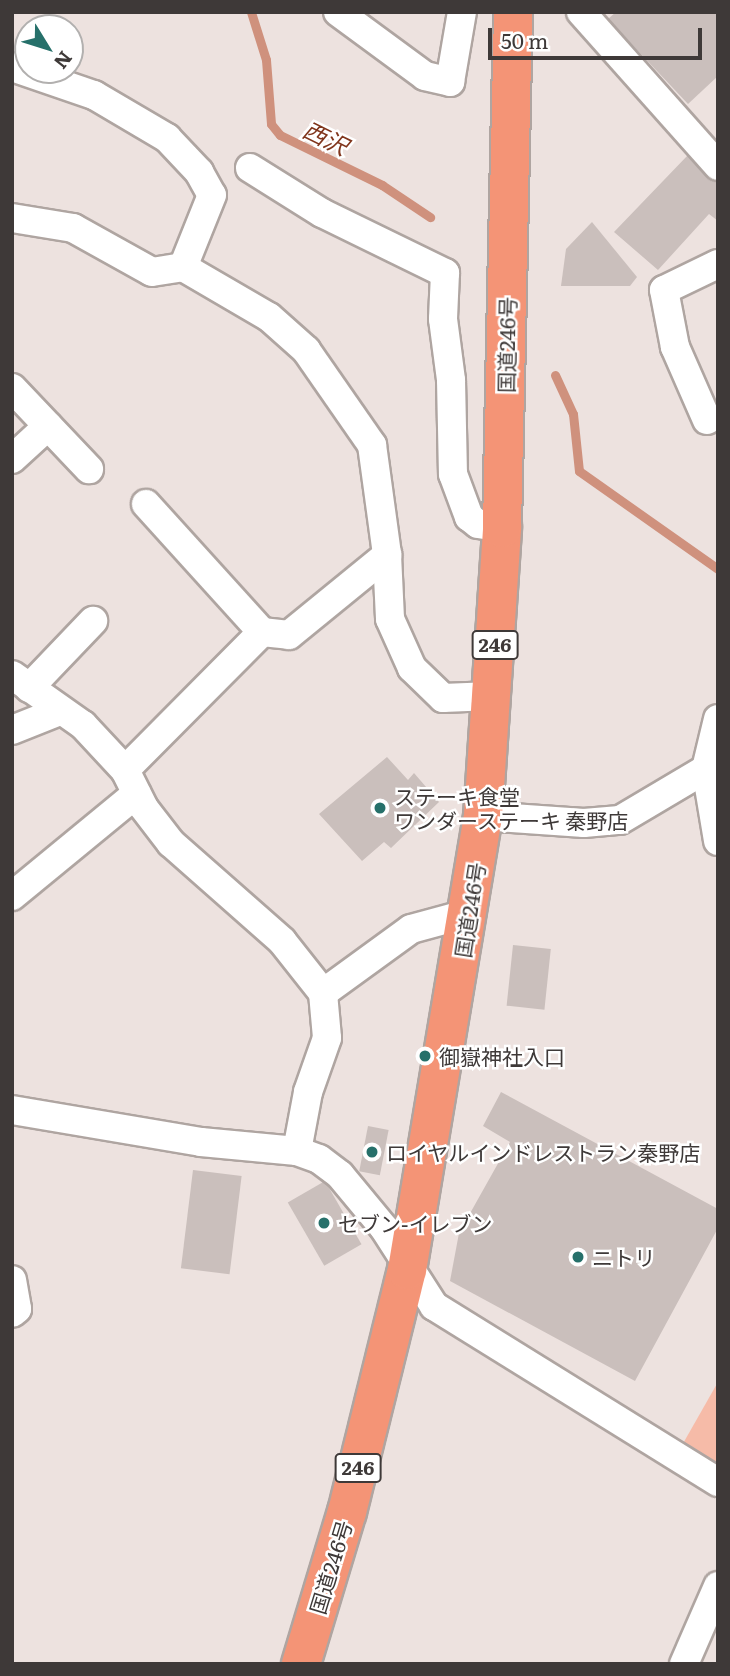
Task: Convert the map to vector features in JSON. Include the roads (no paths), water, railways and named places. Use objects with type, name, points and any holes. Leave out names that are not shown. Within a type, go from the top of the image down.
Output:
[{"type":"highway","name":"国道246号","points":[[301,1664],[347,1512],[407,1270],[470,913],[483,816],[502,528],[513,12]]},
{"type":"street","points":[[338,12],[425,76],[450,82],[462,12]]},
{"type":"street","points":[[581,12],[718,166]]},
{"type":"street","points":[[12,67],[94,95],[167,138],[199,172],[212,195],[183,267]]},
{"type":"street","points":[[250,168],[322,213],[445,273],[443,319],[451,380],[453,474],[469,517],[478,524],[502,528]]},
{"type":"street","points":[[12,218],[73,228],[152,272],[183,267],[269,317],[306,350],[372,445],[387,555],[390,620],[412,668],[443,698],[492,696]]},
{"type":"street","points":[[707,420],[675,347],[664,290],[718,264]]},
{"type":"street","points":[[12,388],[89,469]]},
{"type":"street","points":[[12,459],[48,426]]},
{"type":"street","points":[[146,504],[262,632],[289,635],[387,555]]},
{"type":"street","points":[[93,621],[21,681],[83,725],[131,782],[171,843],[282,941],[323,993],[327,1038],[308,1092],[297,1151]]},
{"type":"street","points":[[12,896],[131,782],[262,632]]},
{"type":"street","points":[[12,730],[60,710]]},
{"type":"street","points":[[718,719],[706,769],[718,841]]},
{"type":"street","points":[[483,816],[584,823],[620,820],[706,769]]},
{"type":"street","points":[[323,993],[411,929],[470,913]]},
{"type":"street","points":[[12,1110],[201,1142],[297,1151],[319,1159],[340,1175],[384,1228],[407,1270],[434,1306],[718,1482]]},
{"type":"street","points":[[12,1280],[17,1310],[12,1313]]},
{"type":"street","points":[[684,1664],[718,1586]]},
{"type":"waterway","name":"西沢","points":[[251,12],[266,60],[271,124],[280,135],[382,185],[430,217]]},
{"type":"waterway","name":"西沢","points":[[555,375],[573,414],[579,471],[718,569]]},
{"type":"place","name":"ステーキ食堂 ワンダーステーキ 秦野店","points":[[380,808]]},
{"type":"place","name":"御嶽神社入口","points":[[425,1056]]},
{"type":"place","name":"ロイヤルインドレストラン秦野店","points":[[372,1152]]},
{"type":"place","name":"セブン-イレブン","points":[[324,1223]]},
{"type":"place","name":"ニトリ","points":[[578,1257]]}]
